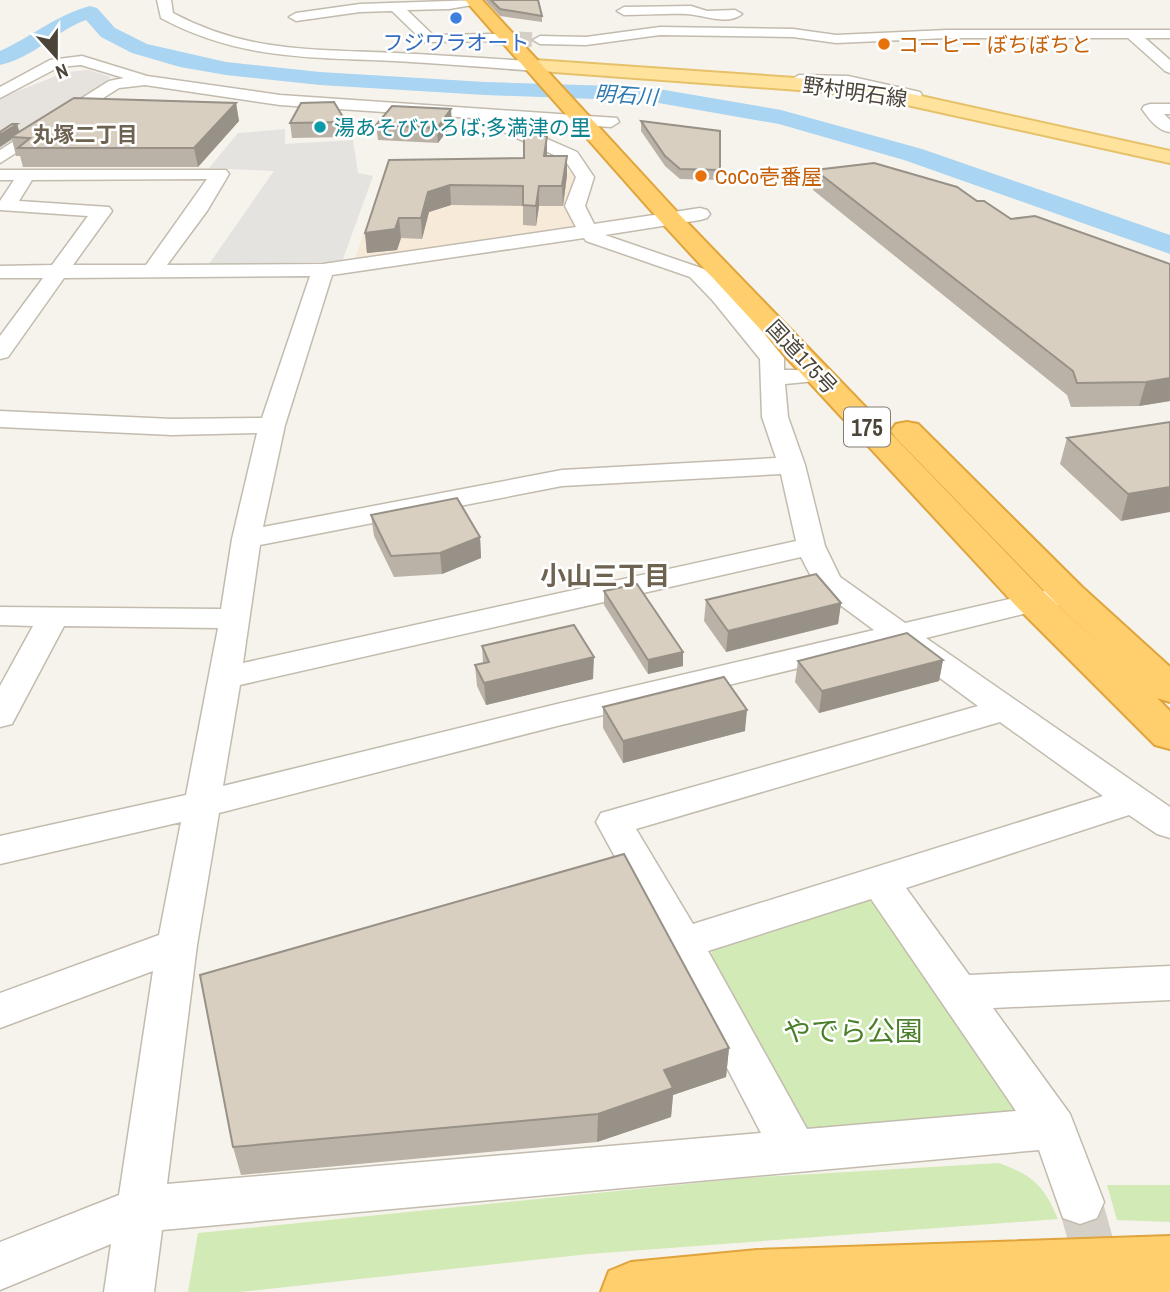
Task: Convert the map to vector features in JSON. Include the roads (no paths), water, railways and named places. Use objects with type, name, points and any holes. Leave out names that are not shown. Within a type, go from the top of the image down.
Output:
[{"type":"highway","name":"国道175号","points":[[473,0],[590,109],[684,209],[814,335],[1069,595],[1170,689]]},
{"type":"highway","name":"国道175号","points":[[489,0],[551,72]]},
{"type":"highway","name":"国道175号","points":[[590,109],[629,140]]},
{"type":"highway","name":"国道175号","points":[[684,209],[732,295],[818,375],[1032,601],[1170,735]]},
{"type":"highway","points":[[631,1292],[757,1280],[1170,1265]]},
{"type":"main road","name":"野村明石線","points":[[551,72],[794,83],[907,99],[1170,157]]},
{"type":"street","points":[[164,0],[166,15],[192,30],[253,49],[551,72]]},
{"type":"street","points":[[341,55],[292,13],[449,5],[473,0]]},
{"type":"street","points":[[622,5],[691,10],[706,15],[744,14]]},
{"type":"street","points":[[622,5],[640,33]]},
{"type":"street","points":[[395,6],[429,39],[494,38]]},
{"type":"street","points":[[540,40],[586,41],[640,33],[793,33],[836,39],[947,34],[1170,34]]},
{"type":"street","points":[[1132,34],[1170,68]]},
{"type":"street","points":[[0,93],[55,64],[82,60],[145,80],[280,100],[482,113],[590,109]]},
{"type":"street","points":[[852,67],[864,84]]},
{"type":"street","points":[[0,158],[115,84],[145,80]]},
{"type":"street","points":[[794,83],[799,80],[848,81],[914,95],[907,99]]},
{"type":"street","points":[[1170,109],[1150,109],[1170,127]]},
{"type":"street","points":[[482,113],[480,116],[546,143],[576,162],[585,177],[575,206],[577,214],[593,237],[697,273],[732,295],[772,358],[775,417],[792,465],[811,545],[827,582],[1170,825]]},
{"type":"street","points":[[0,175],[220,174],[197,211],[152,271]]},
{"type":"street","points":[[0,352],[11,320],[57,272],[102,211],[6,206],[26,176]]},
{"type":"street","points":[[0,272],[323,270],[589,231],[684,209]]},
{"type":"street","points":[[128,1292],[177,945],[225,678],[246,539],[272,425],[323,270]]},
{"type":"street","points":[[771,378],[818,375]]},
{"type":"street","points":[[0,419],[172,426],[272,425]]},
{"type":"street","points":[[246,539],[562,478],[792,465]]},
{"type":"street","points":[[225,678],[811,545]]},
{"type":"street","points":[[0,850],[203,804],[557,715],[1032,601],[1069,595]]},
{"type":"street","points":[[0,616],[235,619]]},
{"type":"street","points":[[0,716],[54,616]]},
{"type":"street","points":[[795,1152],[683,943],[614,822],[1005,709]]},
{"type":"street","points":[[683,943],[1133,800]]},
{"type":"street","points":[[880,881],[1054,1128],[1080,1202]]},
{"type":"street","points":[[0,1011],[177,945]]},
{"type":"street","points":[[958,992],[1170,983]]},
{"type":"street","points":[[0,1266],[140,1209],[1054,1128]]},
{"type":"waterway","name":"明石川","points":[[0,59],[37,42],[70,19],[90,12],[108,32],[139,48],[226,69],[274,75],[485,89],[647,94],[714,104],[781,117],[913,154],[1170,245]]},
{"type":"tunnel","points":[[494,38],[540,40]]},
{"type":"tunnel","points":[[1080,1202],[1105,1292]]},
{"type":"place","name":"フジワラオート","points":[[456,18]]},
{"type":"place","name":"コーヒー ぼちぼちと","points":[[884,44]]},
{"type":"place","name":"湯あそびひろば;多満津の里","points":[[320,127]]},
{"type":"place","name":"CoCo壱番屋","points":[[701,176]]},
{"type":"district","name":"丸塚二丁目","points":[[85,134]]},
{"type":"district","name":"小山三丁目","points":[[605,575]]},
{"type":"park label","name":"やでら公園","points":[[853,1031]]}]
